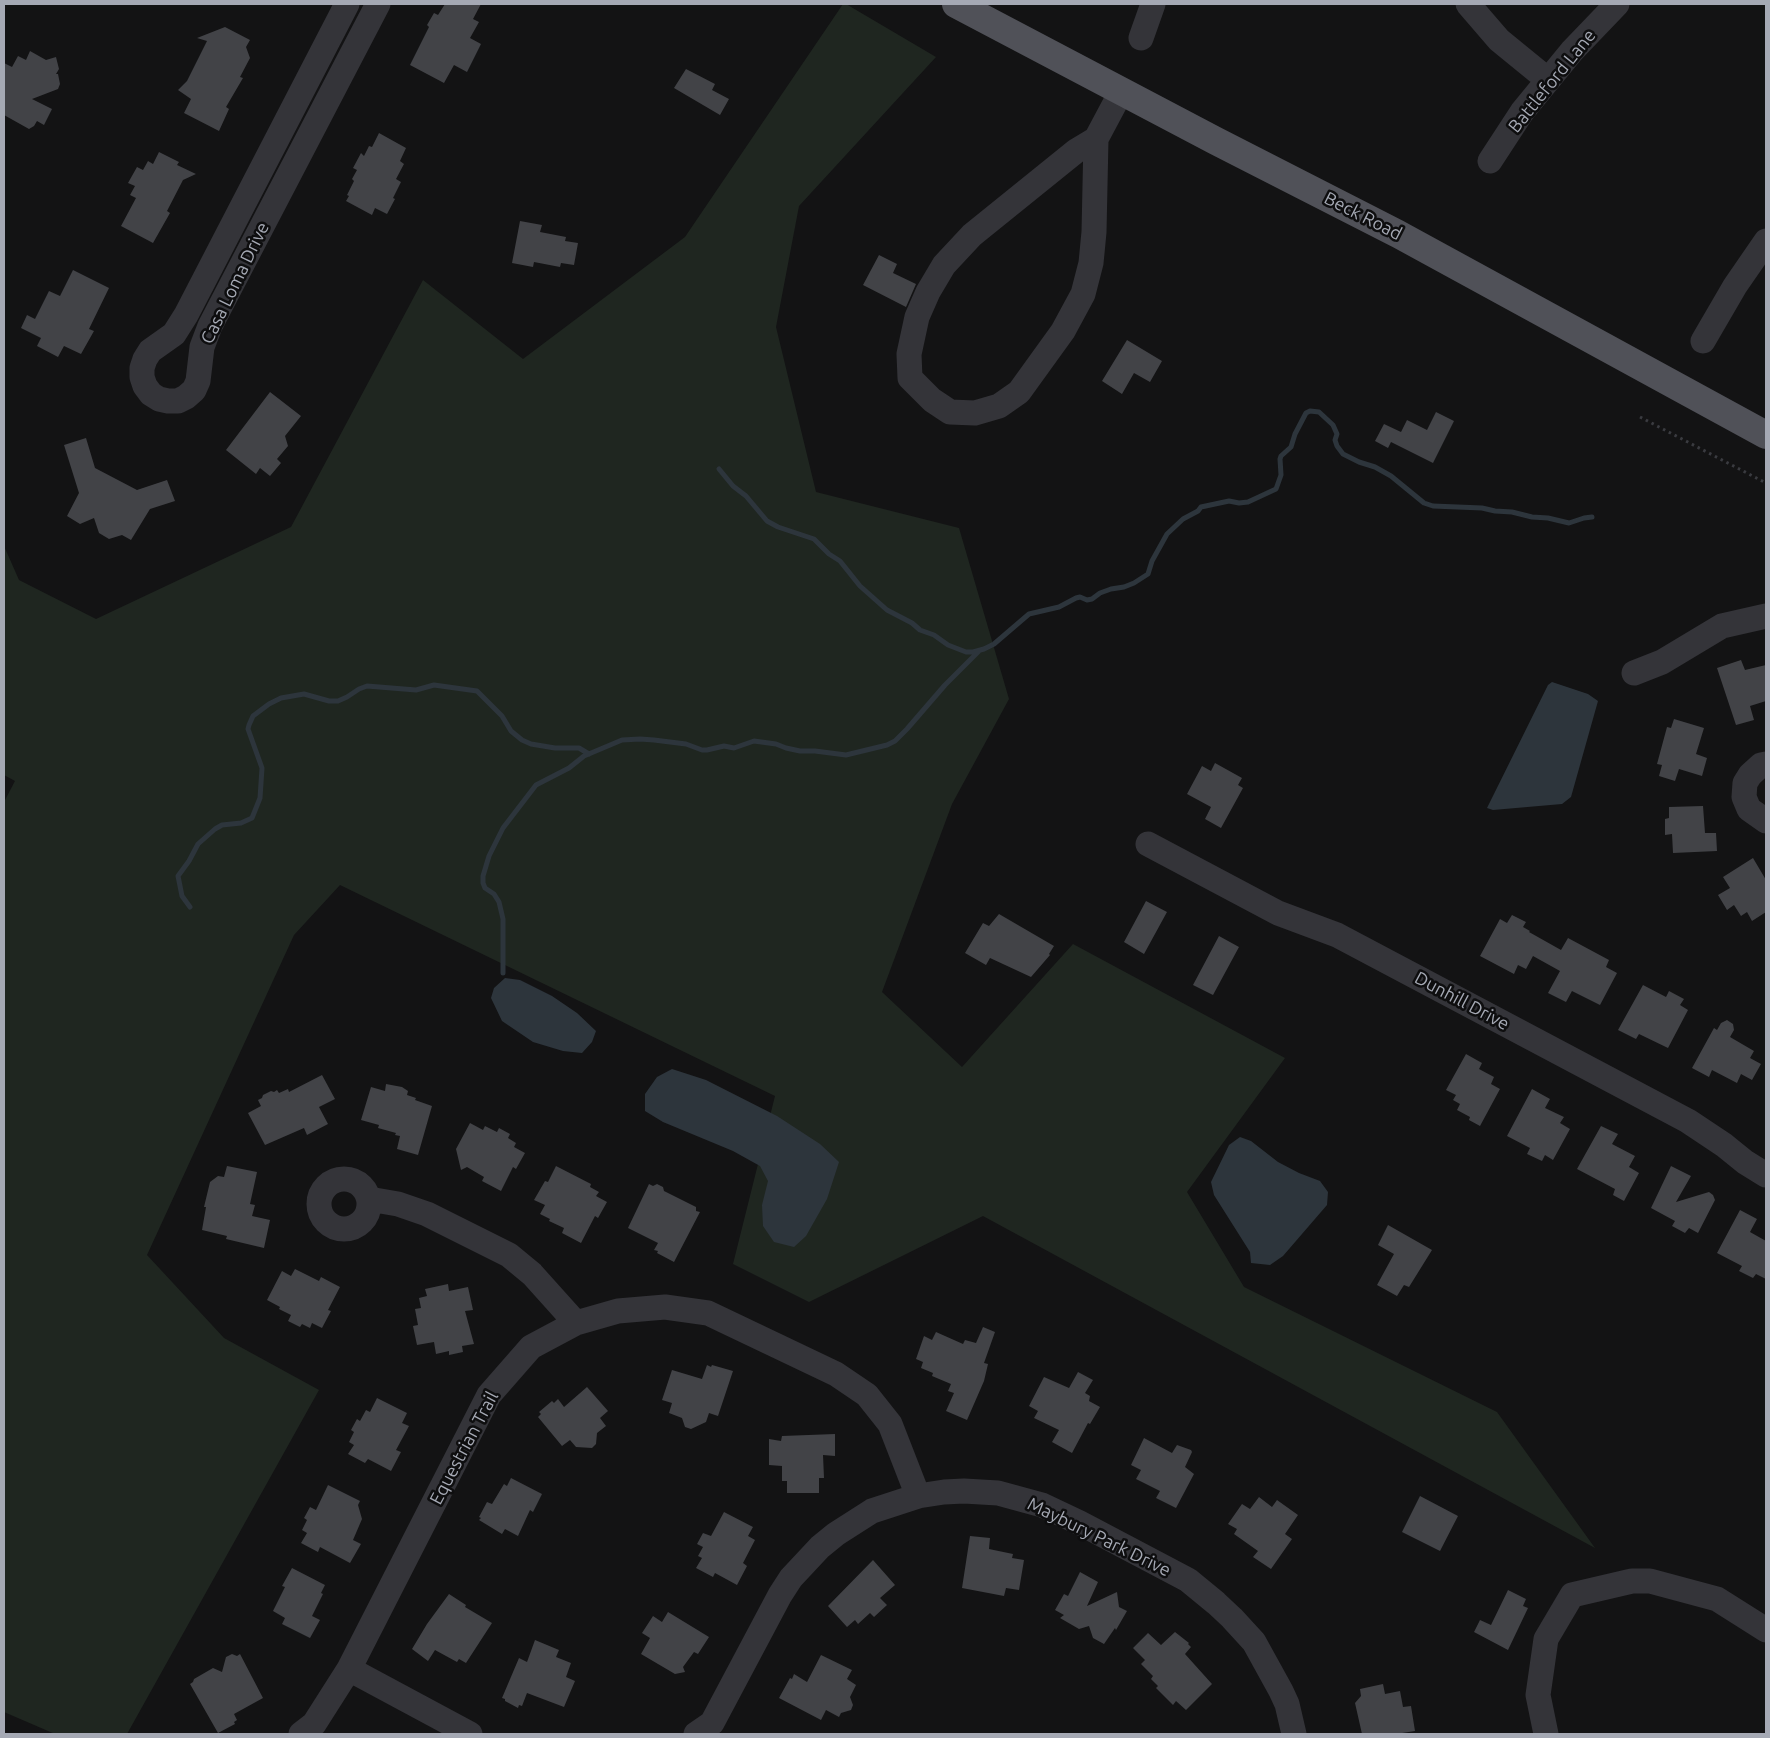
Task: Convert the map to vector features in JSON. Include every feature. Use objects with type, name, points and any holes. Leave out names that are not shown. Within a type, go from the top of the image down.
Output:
[{"type":"main road","name":"Beck Road","points":[[956,4],[1121,92],[1398,234],[1766,435]]},
{"type":"street","name":"Casa Loma Drive","points":[[347,4],[186,316],[174,334],[150,351],[145,359],[142,368],[142,378],[151,394],[159,399],[178,401],[194,390],[198,381],[202,347],[210,326],[378,4]]},
{"type":"street","points":[[1141,38],[1153,4]]},
{"type":"street","points":[[1468,4],[1499,40],[1548,80]]},
{"type":"street","name":"Battleford Lane","points":[[1490,161],[1522,112],[1572,51],[1617,4]]},
{"type":"street","points":[[322,53],[346,65]]},
{"type":"street","points":[[1096,139],[1076,151],[972,235],[944,265],[928,292],[917,317],[909,354],[910,378],[932,400],[950,412],[975,414],[999,406],[1019,392],[1064,331],[1083,294],[1091,263],[1094,232],[1096,139],[1121,92]]},
{"type":"street","points":[[260,173],[284,185]]},
{"type":"street","points":[[1703,341],[1735,286],[1766,241]]},
{"type":"street","points":[[198,292],[222,303]]},
{"type":"street","points":[[1634,673],[1662,662],[1722,626],[1766,616]]},
{"type":"street","points":[[1766,764],[1761,765],[1750,775],[1745,783],[1744,797],[1749,809],[1766,821]]},
{"type":"street","name":"Dunhill Drive","points":[[1148,844],[1278,913],[1344,939],[1688,1121],[1766,1175]]},
{"type":"street","points":[[369,1199],[398,1204],[427,1214],[509,1255],[532,1274],[576,1323]]},
{"type":"street","name":"Equestrian Trail","points":[[301,1734],[314,1724],[349,1669],[489,1395],[531,1347],[576,1323],[618,1311],[665,1307],[708,1313],[836,1374],[866,1395],[890,1424],[918,1496]]},
{"type":"street","name":"Maybury Park Drive","points":[[696,1734],[712,1723],[780,1595],[806,1561],[836,1534],[872,1511],[918,1496],[944,1492],[998,1493],[1035,1502],[1080,1523],[1188,1580],[1232,1618],[1254,1642],[1287,1704],[1294,1734]]},
{"type":"street","points":[[1546,1734],[1538,1694],[1546,1639],[1572,1594],[1632,1581],[1650,1582],[1718,1599],[1766,1630]]},
{"type":"street","points":[[349,1669],[470,1734]]},
{"type":"path","points":[[1640,417],[1766,483]]},
{"type":"shaded area","points":[[843,4],[936,57],[799,206],[776,327],[816,492],[959,528],[1009,699],[952,804],[882,992],[962,1067],[1073,944],[1285,1058],[1187,1192],[1244,1287],[1497,1412],[1595,1548],[983,1216],[809,1302],[733,1264],[775,1096],[340,885],[294,935],[147,1255],[224,1338],[319,1390],[127,1734],[55,1734],[4,1712],[4,802],[15,781],[4,775],[4,546],[19,580],[96,619],[291,527],[423,280],[523,359],[685,237]]},
{"type":"shaded area","points":[[1552,682],[1588,694],[1598,701],[1571,797],[1562,804],[1493,810],[1487,808],[1548,685]]},
{"type":"shaded area","points":[[505,978],[520,980],[552,996],[577,1013],[596,1031],[592,1042],[582,1053],[563,1051],[533,1042],[502,1021],[491,998],[494,988]]},
{"type":"shaded area","points":[[672,1069],[706,1080],[777,1116],[820,1144],[839,1162],[827,1199],[806,1236],[794,1247],[774,1242],[763,1226],[762,1205],[768,1181],[760,1166],[733,1151],[663,1122],[645,1111],[645,1094],[657,1077]]},
{"type":"shaded area","points":[[1240,1137],[1251,1141],[1278,1162],[1320,1181],[1328,1192],[1327,1205],[1283,1256],[1270,1265],[1251,1263],[1250,1252],[1214,1195],[1211,1182],[1229,1145]]},
{"type":"building","points":[[445,4],[481,4],[473,19],[479,22],[470,38],[481,44],[467,72],[454,65],[444,83],[410,65],[429,27],[427,25],[434,13],[438,15]]},
{"type":"building","points":[[225,27],[250,40],[246,47],[250,58],[240,77],[243,78],[226,107],[229,109],[219,131],[184,113],[191,99],[178,90],[187,81],[207,41],[197,38]]},
{"type":"building","points":[[30,51],[46,60],[56,57],[59,69],[56,74],[58,74],[60,84],[58,89],[32,99],[52,109],[44,125],[37,121],[29,129],[4,115],[4,63],[12,67],[18,56],[26,60]]},
{"type":"building","points":[[686,69],[715,84],[712,90],[729,99],[720,115],[674,88]]},
{"type":"building","points":[[379,133],[406,148],[400,161],[404,164],[396,179],[401,182],[393,198],[395,199],[387,214],[375,208],[372,215],[346,201],[354,181],[352,179],[357,170],[353,168],[361,153],[364,156],[369,146],[372,147]]},
{"type":"building","points":[[159,152],[179,162],[177,165],[196,174],[183,180],[167,211],[170,213],[153,243],[121,226],[136,198],[130,195],[135,186],[128,183],[137,167],[143,170],[148,161],[153,164]]},
{"type":"building","points":[[520,221],[542,225],[540,232],[566,237],[565,241],[578,243],[574,265],[561,263],[560,267],[534,262],[533,267],[512,263]]},
{"type":"building","points":[[879,255],[897,264],[893,273],[916,284],[906,307],[863,285]]},
{"type":"building","points":[[73,270],[109,288],[89,329],[94,331],[81,354],[64,346],[58,357],[37,346],[41,338],[21,328],[27,315],[35,319],[49,291],[60,296]]},
{"type":"building","points":[[1127,340],[1162,361],[1150,382],[1134,373],[1122,394],[1102,381]]},
{"type":"building","points":[[270,392],[301,416],[285,436],[288,446],[277,459],[281,463],[270,476],[260,468],[256,474],[226,450]]},
{"type":"building","points":[[1436,412],[1454,421],[1433,463],[1391,442],[1388,448],[1375,441],[1384,424],[1401,432],[1407,420],[1427,430]]},
{"type":"building","points":[[86,438],[95,468],[137,490],[167,480],[175,501],[150,509],[131,540],[122,535],[109,539],[99,533],[94,518],[80,524],[67,516],[79,493],[64,445]]},
{"type":"building","points":[[1741,660],[1745,670],[1766,665],[1766,701],[1750,706],[1754,720],[1736,725],[1717,668]]},
{"type":"building","points":[[1674,719],[1704,728],[1696,754],[1707,758],[1702,776],[1679,769],[1675,781],[1659,776],[1662,765],[1657,764],[1667,727],[1671,728]]},
{"type":"building","points":[[1215,763],[1242,778],[1238,785],[1243,788],[1221,828],[1205,819],[1211,807],[1187,794],[1202,766],[1211,771]]},
{"type":"building","points":[[1703,806],[1705,833],[1716,833],[1717,851],[1673,853],[1672,834],[1665,835],[1665,819],[1669,818],[1669,807]]},
{"type":"building","points":[[1753,858],[1766,880],[1766,912],[1752,921],[1747,912],[1741,916],[1734,905],[1727,910],[1718,895],[1730,888],[1723,877]]},
{"type":"building","points":[[1146,901],[1167,912],[1144,954],[1124,942]]},
{"type":"building","points":[[999,914],[1054,946],[1050,955],[1031,977],[990,958],[986,965],[965,953],[983,923],[989,926]]},
{"type":"building","points":[[1512,915],[1526,922],[1523,927],[1529,932],[1561,950],[1568,938],[1609,960],[1606,967],[1617,973],[1600,1005],[1572,991],[1566,1002],[1548,993],[1560,971],[1533,956],[1526,969],[1518,965],[1514,974],[1480,956],[1500,919],[1507,923]]},
{"type":"building","points":[[1219,936],[1239,947],[1213,995],[1193,985]]},
{"type":"building","points":[[1643,985],[1666,997],[1669,991],[1684,999],[1680,1005],[1688,1010],[1668,1048],[1639,1034],[1636,1039],[1618,1030]]},
{"type":"building","points":[[1727,1020],[1733,1024],[1734,1030],[1730,1037],[1754,1051],[1750,1058],[1761,1064],[1752,1080],[1741,1074],[1737,1083],[1712,1070],[1709,1077],[1692,1068],[1714,1028],[1717,1030],[1721,1023]]},
{"type":"building","points":[[1466,1054],[1482,1063],[1479,1069],[1494,1077],[1491,1084],[1500,1089],[1480,1126],[1469,1120],[1470,1117],[1457,1110],[1460,1104],[1453,1100],[1456,1095],[1446,1090]]},
{"type":"building","points":[[322,1075],[335,1099],[319,1107],[328,1124],[307,1135],[304,1128],[265,1145],[248,1113],[261,1106],[258,1100],[271,1091],[277,1090],[279,1093],[288,1089],[289,1092]]},
{"type":"building","points":[[386,1084],[402,1087],[408,1091],[407,1095],[432,1106],[418,1155],[397,1149],[400,1136],[395,1135],[396,1133],[378,1128],[379,1125],[361,1120],[371,1087],[385,1091]]},
{"type":"building","points":[[1532,1089],[1550,1099],[1545,1108],[1564,1117],[1560,1123],[1570,1129],[1553,1160],[1545,1155],[1542,1161],[1527,1154],[1530,1148],[1507,1136]]},
{"type":"building","points":[[470,1123],[483,1130],[485,1126],[497,1132],[499,1128],[510,1134],[508,1138],[516,1143],[514,1147],[525,1153],[516,1169],[513,1167],[501,1191],[482,1181],[484,1177],[467,1167],[461,1170],[456,1149]]},
{"type":"building","points":[[1601,1126],[1618,1134],[1612,1144],[1635,1156],[1629,1167],[1639,1173],[1624,1201],[1613,1195],[1615,1189],[1577,1169]]},
{"type":"building","points":[[227,1166],[257,1172],[250,1204],[255,1205],[252,1216],[270,1220],[264,1248],[226,1239],[227,1236],[202,1230],[206,1207],[204,1207],[210,1182],[218,1176],[224,1177]]},
{"type":"building","points":[[556,1166],[591,1184],[590,1187],[599,1192],[596,1196],[607,1202],[598,1218],[595,1216],[581,1243],[562,1233],[564,1228],[549,1221],[550,1219],[540,1214],[545,1205],[534,1200],[545,1181],[548,1182]]},
{"type":"building","points":[[1671,1166],[1691,1176],[1676,1202],[1709,1192],[1713,1195],[1715,1200],[1698,1233],[1689,1228],[1685,1233],[1672,1226],[1675,1221],[1651,1208]]},
{"type":"building","points":[[649,1184],[653,1186],[657,1184],[663,1187],[664,1191],[696,1207],[696,1211],[700,1212],[674,1262],[654,1250],[658,1243],[628,1228]]},
{"type":"building","points":[[1740,1210],[1757,1219],[1750,1232],[1766,1241],[1766,1279],[1756,1274],[1753,1278],[1739,1271],[1742,1266],[1717,1253]]},
{"type":"building","points":[[1388,1225],[1432,1250],[1409,1287],[1404,1285],[1397,1296],[1377,1285],[1394,1254],[1378,1245]]},
{"type":"building","points":[[295,1269],[319,1281],[321,1277],[340,1287],[328,1310],[331,1311],[322,1328],[312,1323],[310,1328],[302,1324],[300,1327],[288,1321],[291,1315],[267,1300],[282,1271],[291,1276]]},
{"type":"building","points":[[448,1284],[449,1291],[468,1287],[473,1310],[465,1311],[474,1344],[462,1346],[463,1352],[449,1355],[449,1351],[436,1354],[434,1342],[417,1345],[413,1326],[418,1325],[415,1309],[421,1308],[419,1298],[427,1296],[425,1289]]},
{"type":"building","points":[[983,1327],[995,1332],[984,1363],[988,1364],[984,1381],[967,1420],[946,1411],[954,1393],[948,1391],[951,1384],[932,1376],[933,1373],[921,1368],[923,1362],[916,1359],[924,1336],[932,1340],[936,1332],[963,1344],[965,1340],[976,1343]]},
{"type":"building","points":[[707,1365],[733,1371],[718,1416],[709,1413],[706,1422],[691,1429],[685,1427],[682,1418],[669,1413],[672,1403],[662,1400],[672,1370],[702,1379]]},
{"type":"building","points":[[1078,1372],[1093,1380],[1085,1393],[1090,1396],[1089,1401],[1100,1407],[1090,1424],[1088,1423],[1072,1453],[1052,1442],[1059,1430],[1034,1418],[1038,1411],[1029,1406],[1044,1377],[1069,1388]]},
{"type":"building","points":[[587,1387],[608,1411],[600,1418],[606,1426],[597,1433],[596,1444],[592,1448],[576,1447],[570,1440],[562,1446],[538,1417],[541,1414],[539,1412],[552,1401],[554,1403],[558,1399],[564,1407]]},
{"type":"building","points":[[377,1398],[407,1413],[402,1423],[409,1426],[396,1450],[401,1452],[391,1471],[368,1459],[365,1463],[348,1454],[354,1445],[349,1442],[354,1432],[351,1430],[357,1419],[360,1421],[366,1410],[370,1412]]},
{"type":"building","points":[[835,1434],[835,1456],[823,1455],[824,1478],[819,1478],[819,1493],[787,1493],[787,1481],[782,1481],[782,1466],[769,1465],[769,1439],[781,1441],[782,1436]]},
{"type":"building","points":[[1144,1438],[1172,1453],[1177,1445],[1192,1452],[1185,1467],[1194,1474],[1176,1508],[1156,1498],[1160,1491],[1136,1479],[1141,1470],[1131,1465]]},
{"type":"building","points":[[511,1478],[542,1494],[533,1512],[530,1510],[518,1536],[505,1529],[502,1534],[479,1520],[487,1502],[492,1504],[504,1484],[507,1486]]},
{"type":"building","points":[[328,1485],[360,1501],[358,1505],[362,1519],[353,1540],[361,1544],[350,1563],[320,1547],[318,1552],[301,1543],[307,1533],[302,1530],[307,1520],[304,1518],[310,1507],[316,1510]]},
{"type":"building","points":[[1420,1496],[1458,1516],[1440,1551],[1402,1532]]},
{"type":"building","points":[[1259,1497],[1272,1507],[1277,1500],[1298,1515],[1285,1534],[1292,1539],[1271,1569],[1253,1557],[1258,1551],[1234,1534],[1237,1529],[1228,1524],[1242,1504],[1250,1509]]},
{"type":"building","points":[[724,1512],[753,1527],[748,1536],[755,1540],[743,1563],[747,1566],[737,1585],[715,1573],[713,1577],[696,1568],[702,1558],[698,1556],[703,1547],[697,1544],[703,1533],[711,1536]]},
{"type":"building","points":[[970,1536],[990,1538],[989,1549],[1013,1554],[1012,1558],[1024,1560],[1019,1590],[1006,1588],[1004,1596],[962,1588]]},
{"type":"building","points":[[873,1560],[895,1585],[880,1598],[887,1605],[874,1617],[870,1613],[858,1624],[855,1620],[847,1627],[828,1606]]},
{"type":"building","points":[[292,1568],[325,1585],[321,1593],[323,1594],[312,1616],[320,1620],[310,1638],[282,1624],[285,1618],[273,1611],[285,1587],[282,1586]]},
{"type":"building","points":[[1080,1572],[1098,1582],[1087,1606],[1117,1592],[1119,1607],[1127,1611],[1116,1630],[1115,1628],[1104,1644],[1093,1638],[1089,1626],[1079,1629],[1060,1618],[1064,1615],[1055,1610],[1064,1594],[1068,1596]]},
{"type":"building","points":[[1508,1590],[1526,1599],[1523,1606],[1528,1608],[1508,1650],[1474,1632],[1480,1620],[1491,1625]]},
{"type":"building","points":[[449,1594],[466,1605],[465,1607],[492,1623],[466,1663],[459,1659],[457,1662],[435,1650],[428,1661],[412,1649],[427,1624]]},
{"type":"building","points":[[668,1612],[709,1637],[698,1654],[694,1652],[683,1667],[685,1672],[675,1674],[641,1654],[650,1638],[642,1633],[653,1616],[662,1622]]},
{"type":"building","points":[[1175,1632],[1189,1643],[1191,1647],[1185,1654],[1212,1684],[1186,1710],[1176,1701],[1173,1705],[1156,1688],[1158,1686],[1151,1679],[1153,1676],[1141,1664],[1145,1660],[1133,1648],[1148,1633],[1161,1645]]},
{"type":"building","points":[[535,1640],[559,1650],[556,1657],[571,1663],[566,1677],[575,1681],[564,1707],[527,1693],[522,1706],[519,1705],[518,1708],[502,1698],[519,1658],[527,1662]]},
{"type":"building","points":[[232,1654],[237,1656],[240,1654],[263,1698],[234,1714],[237,1720],[234,1722],[235,1724],[218,1733],[190,1684],[194,1679],[213,1668],[222,1672],[226,1657]]},
{"type":"building","points":[[821,1655],[852,1670],[847,1679],[856,1685],[850,1697],[853,1705],[851,1710],[841,1713],[839,1717],[826,1710],[821,1720],[779,1698],[794,1674],[807,1682]]},
{"type":"building","points":[[1383,1684],[1385,1694],[1400,1691],[1403,1707],[1411,1706],[1415,1731],[1396,1734],[1362,1734],[1355,1703],[1361,1696],[1360,1689]]},
{"type":"waterway","points":[[719,469],[733,486],[746,496],[767,521],[778,527],[814,539],[829,554],[840,561],[860,586],[887,610],[912,623],[920,630],[934,635],[948,645],[966,652],[984,649],[994,644],[1029,614],[1059,607],[1080,597],[1087,600],[1092,599],[1100,593],[1134,583],[1148,574],[1152,561],[1167,534],[1183,519],[1198,511],[1201,507],[1229,501],[1248,502],[1276,489],[1281,475],[1281,456],[1291,447],[1295,434],[1306,413],[1310,411],[1319,412],[1333,425],[1337,434],[1335,440],[1337,446],[1343,454],[1375,467],[1391,476],[1424,503],[1433,506],[1482,508],[1512,512],[1569,523],[1592,517]]},
{"type":"waterway","points":[[503,973],[503,919],[499,902],[494,894],[485,888],[483,876],[489,856],[503,828],[536,785],[569,768],[584,756],[622,740],[654,740],[686,744],[702,750],[724,746],[734,748],[754,741],[776,744],[800,751],[846,755],[887,745],[895,741],[907,729],[945,685],[979,651]]},
{"type":"waterway","points":[[190,907],[182,896],[178,876],[198,844],[215,829],[222,825],[241,823],[252,818],[260,798],[262,768],[248,729],[253,716],[281,698],[304,694],[329,701],[338,701],[367,686],[416,690],[434,685],[477,691],[502,716],[511,731],[522,740],[531,744],[555,748],[579,748],[589,754]]}]
